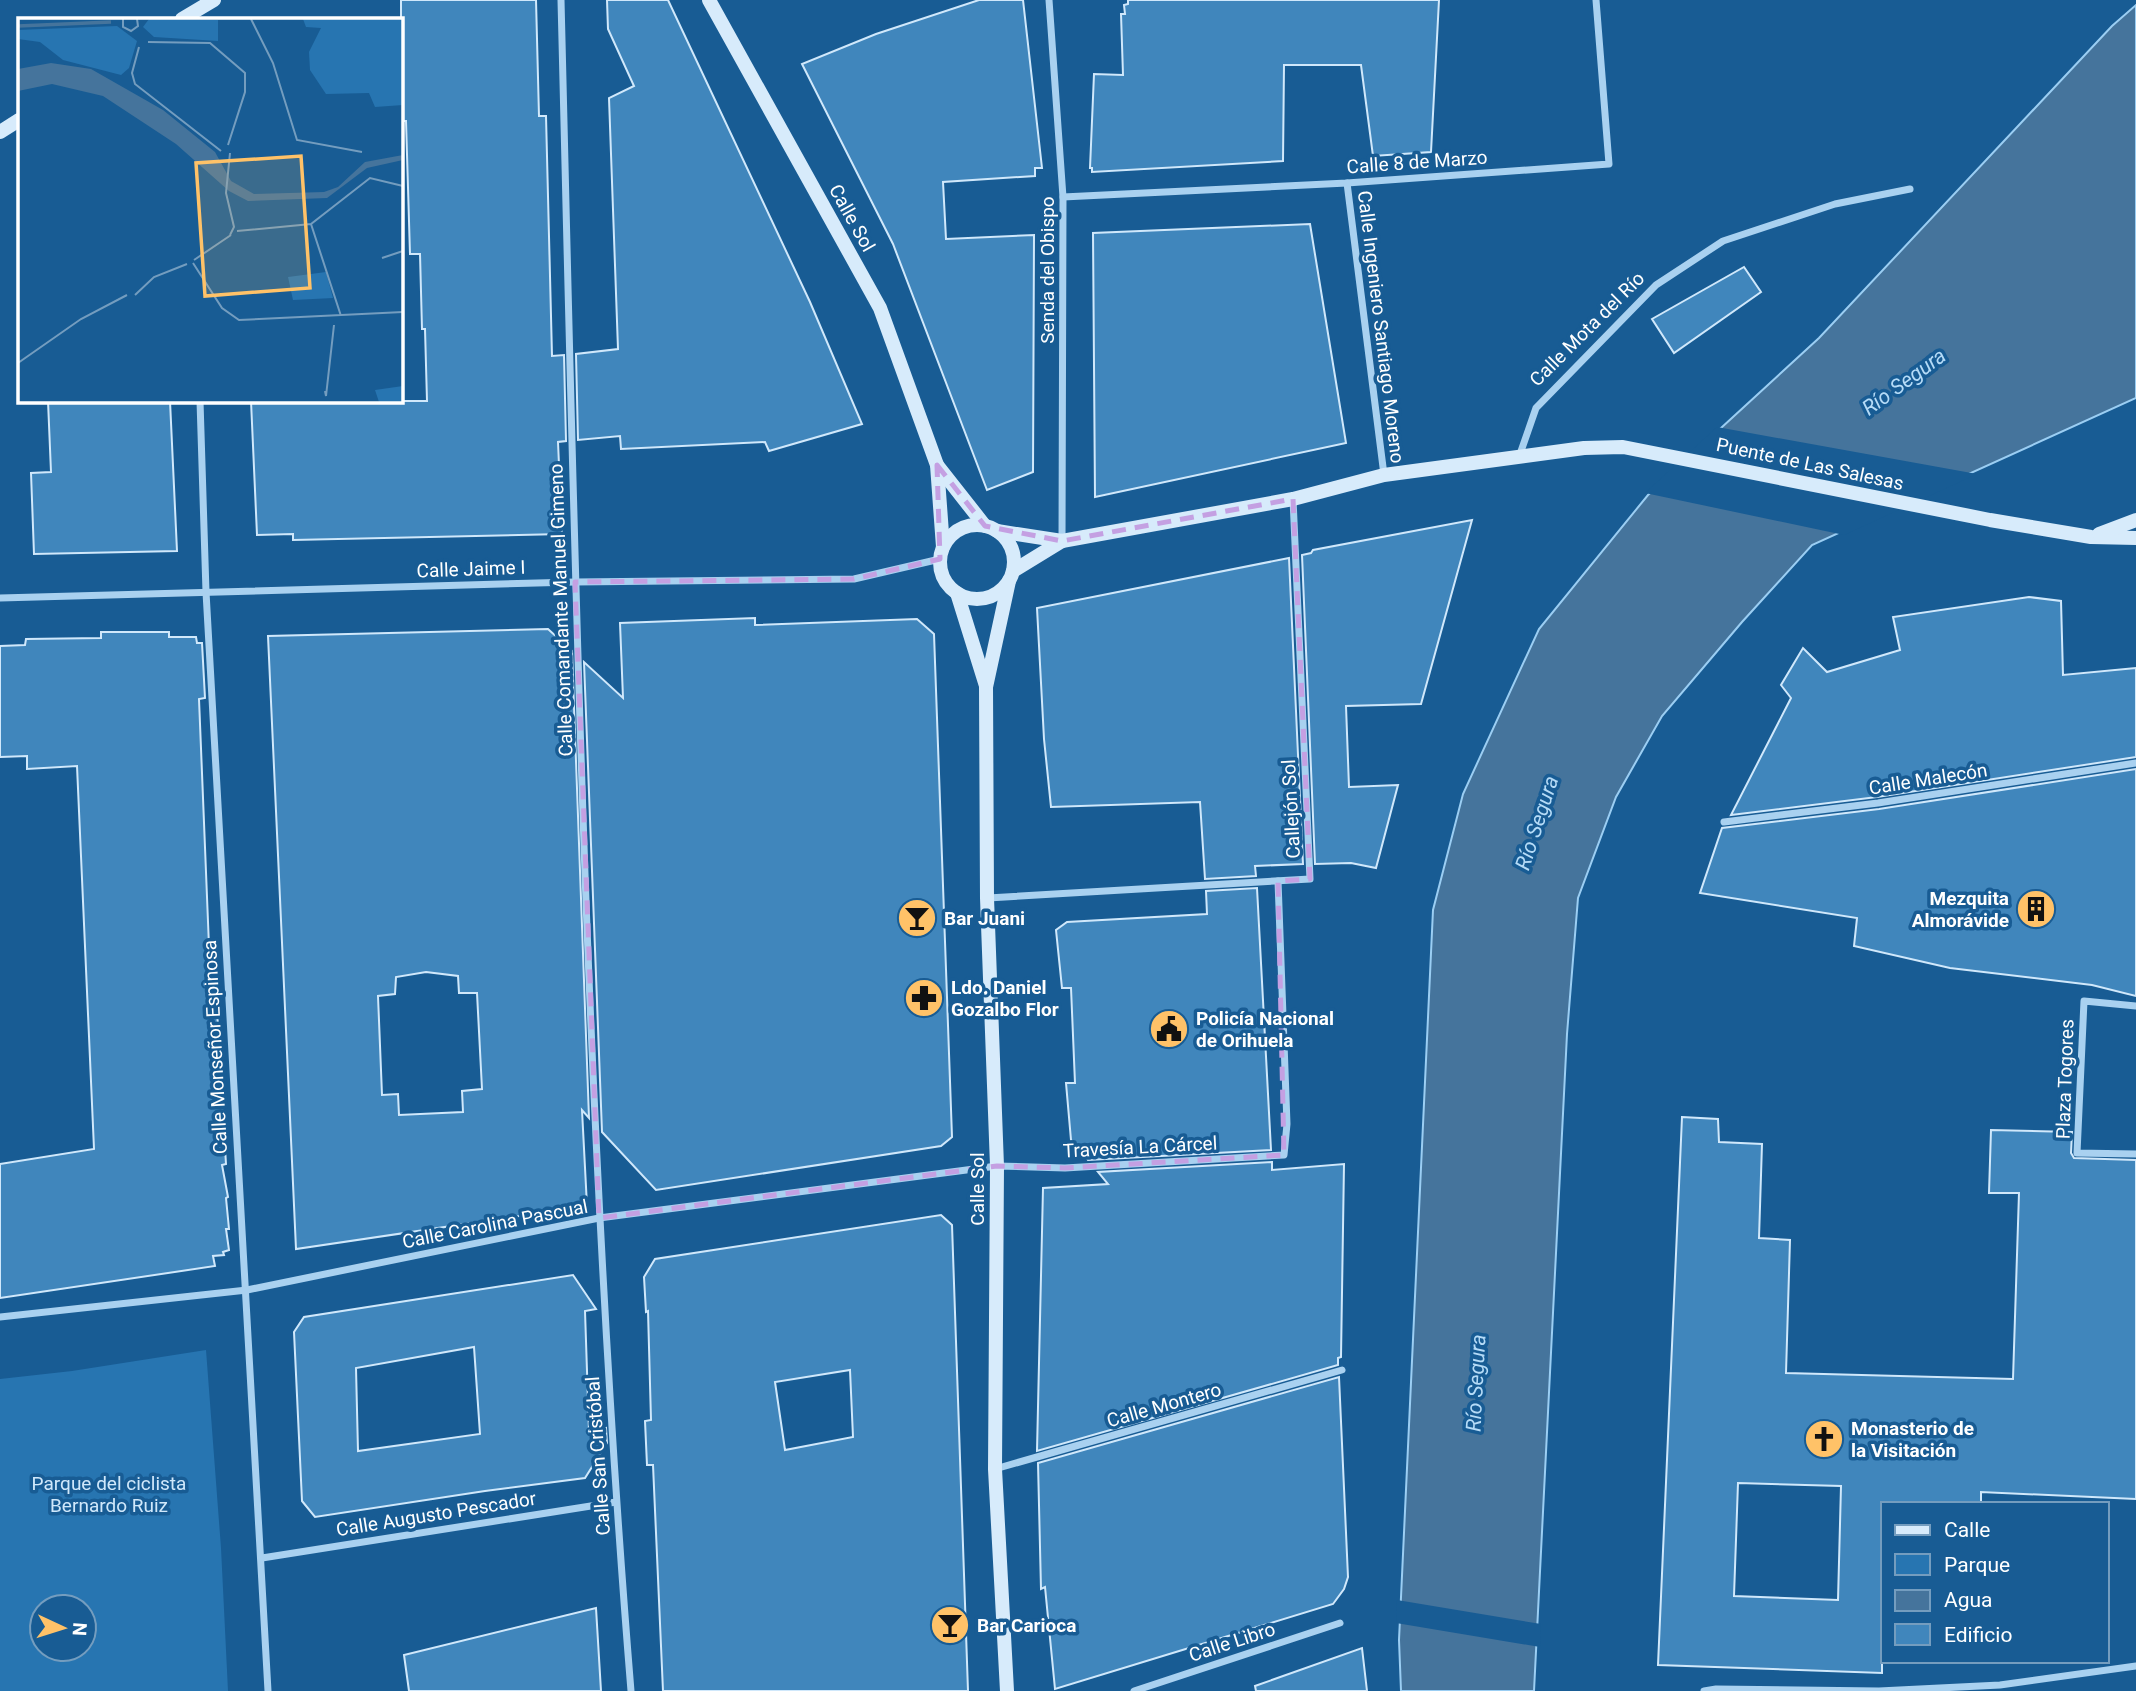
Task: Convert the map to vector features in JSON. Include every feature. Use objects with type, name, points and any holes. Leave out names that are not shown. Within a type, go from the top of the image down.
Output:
[{"type":"street","points":[[186,18],[214,0]]},
{"type":"street","name":"Calle Comandante Manuel Gimeno","points":[[561,0],[575,582],[600,1219]]},
{"type":"street","name":"Calle Sol","points":[[709,0],[880,308],[937,466],[942,553]]},
{"type":"street","name":"Senda del Obispo","points":[[1049,0],[1063,197],[1062,541]]},
{"type":"street","name":"Calle 8 de Marzo","points":[[1063,197],[1347,183],[1609,164],[1596,0]]},
{"type":"street","points":[[0,131],[18,121]]},
{"type":"street","name":"Calle Ingeniero Santiago Moreno","points":[[1347,183],[1384,475]]},
{"type":"street","name":"Calle Mota del Río","points":[[1519,457],[1536,408],[1656,285],[1723,241],[1835,204],[1910,189]]},
{"type":"street","name":"Calle Monseñor Espinosa","points":[[200,402],[206,592],[268,1691]]},
{"type":"street","name":"Puente de Las Salesas","points":[[1519,457],[1623,447],[1990,520],[2091,537]]},
{"type":"street","points":[[991,528],[1006,538],[1011,548],[1014,559],[1011,576],[1002,590],[981,599],[968,598],[947,584],[941,573],[942,553],[950,537],[960,529],[972,525],[991,528],[1062,541],[1293,499],[1384,475],[1519,457]]},
{"type":"street","name":"Calle Sol","points":[[937,466],[991,528]]},
{"type":"street","name":"Callejón Sol","points":[[987,898],[1310,879],[1293,499]]},
{"type":"street","points":[[2091,537],[2136,520]]},
{"type":"street","points":[[2091,537],[2136,538]]},
{"type":"street","points":[[1011,576],[1062,541]]},
{"type":"street","name":"Calle Jaime I","points":[[0,598],[575,582],[854,579],[942,553]]},
{"type":"street","name":"Calle Sol","points":[[1007,1691],[995,1469],[997,1166],[987,898],[986,687],[1011,576]]},
{"type":"street","name":"Calle Sol","points":[[957,593],[986,687]]},
{"type":"street","name":"Calle Malecón","points":[[1724,822],[1878,803],[2136,763]]},
{"type":"street","name":"Travesía La Cárcel","points":[[997,1166],[1065,1168],[1284,1155],[1287,1124],[1278,881]]},
{"type":"street","name":"Plaza Togores","points":[[2136,1006],[2084,1001],[2077,1153],[2136,1154]]},
{"type":"street","name":"Calle Carolina Pascual","points":[[0,1317],[247,1290],[600,1219],[997,1166]]},
{"type":"street","name":"Calle San Cristóbal","points":[[600,1219],[616,1502],[631,1691]]},
{"type":"street","name":"Calle Montero","points":[[995,1469],[1342,1370]]},
{"type":"street","name":"Calle Augusto Pescador","points":[[262,1558],[616,1502]]},
{"type":"street","name":"Calle Libro","points":[[1134,1691],[1340,1623]]},
{"type":"street","points":[[1704,1691],[1879,1691],[2000,1685],[2136,1666]]},
{"type":"highlighted area","points":[[937,465],[985,526],[1062,541],[1293,499],[1310,879],[1278,881],[1284,1155],[1065,1168],[997,1166],[599,1218],[575,582],[854,579],[940,559]]},
{"type":"green space","name":"Parque del ciclista Bernardo Ruiz","points":[[206,1350],[221,1548],[228,1691],[0,1691],[0,1379],[72,1371]]},
{"type":"water","name":"Río Segura","points":[[2136,5],[2136,398],[1812,545],[1662,716],[1616,797],[1578,898],[1567,1034],[1534,1691],[1401,1691],[1399,1640],[1433,910],[1463,794],[1539,629],[1648,495],[1819,338],[2112,26]]},
{"type":"pier","points":[[1717,427],[1977,474],[1844,535],[1645,493]]},
{"type":"pier","points":[[1397,1600],[1541,1624],[1540,1647],[1396,1623]]},
{"type":"building","points":[[401,0],[536,0],[539,116],[546,116],[552,356],[564,355],[566,441],[558,442],[562,534],[293,540],[293,534],[257,535],[251,402],[427,401],[420,254],[410,254],[406,121],[402,121]]},
{"type":"building","points":[[607,0],[668,0],[810,302],[862,424],[769,451],[765,442],[621,449],[620,436],[578,440],[576,354],[618,349],[609,98],[634,86],[608,29]]},
{"type":"building","points":[[979,0],[1023,0],[1042,168],[1035,168],[1035,176],[943,182],[946,239],[1034,235],[1033,472],[987,490],[893,244],[802,64],[876,34]]},
{"type":"building","points":[[1128,0],[1439,0],[1431,152],[1373,156],[1361,65],[1284,65],[1283,161],[1092,172],[1094,74],[1123,75],[1121,14],[1125,14],[1124,5],[1128,4]]},
{"type":"building","points":[[1310,224],[1346,443],[1095,497],[1093,233]]},
{"type":"building","points":[[1744,267],[1761,292],[1674,353],[1652,319]]},
{"type":"building","points":[[48,402],[170,402],[177,551],[34,554],[31,473],[51,472]]},
{"type":"building","points":[[1472,520],[1421,704],[1346,706],[1349,787],[1398,785],[1376,868],[1351,863],[1315,864],[1302,555],[1313,550]]},
{"type":"building","points":[[1289,558],[1303,864],[1255,866],[1256,876],[1205,879],[1200,802],[1051,807],[1044,739],[1037,608]]},
{"type":"building","points":[[2029,597],[2061,601],[2063,675],[2136,668],[2136,757],[1877,797],[1731,815],[1791,698],[1781,685],[1803,648],[1827,672],[1900,650],[1893,617]]},
{"type":"building","points":[[755,618],[755,625],[917,619],[934,634],[952,1137],[941,1146],[656,1190],[602,1132],[584,662],[623,698],[620,623]]},
{"type":"building","points":[[548,629],[572,651],[589,1118],[582,1110],[587,1206],[296,1249],[268,636]],"holes":[[[426,972],[458,976],[459,993],[477,993],[482,1089],[462,1091],[463,1112],[399,1115],[398,1094],[382,1095],[378,996],[395,994],[396,977]]]},
{"type":"building","points":[[101,632],[169,632],[169,637],[196,637],[197,643],[202,643],[205,698],[199,699],[210,971],[220,1036],[212,1038],[223,1113],[220,1114],[226,1164],[222,1165],[228,1197],[229,1229],[226,1229],[229,1250],[223,1252],[224,1255],[213,1256],[215,1266],[0,1298],[0,1164],[94,1149],[77,766],[27,769],[27,756],[0,757],[0,646],[25,645],[26,639],[101,638]]},
{"type":"building","points":[[2136,769],[2136,996],[2092,985],[1950,968],[1854,946],[1857,918],[1700,893],[1722,828],[1879,809]]},
{"type":"building","name":"Policía Nacional de Orihuela","points":[[1257,888],[1271,1150],[1088,1160],[1071,1140],[1066,1083],[1075,1083],[1071,988],[1062,988],[1056,930],[1067,922],[1207,914],[1206,891]]},
{"type":"building","name":"Monasterio de la Visitación","points":[[1682,1117],[1718,1119],[1719,1142],[1762,1144],[1759,1238],[1790,1240],[1786,1373],[2013,1379],[2019,1193],[1989,1193],[1991,1130],[2072,1132],[2071,1153],[2074,1158],[2136,1160],[2136,1499],[1981,1492],[1981,1502],[1881,1502],[1882,1673],[1658,1665]],"holes":[[[1738,1483],[1841,1486],[1838,1600],[1734,1596]]]},
{"type":"building","points":[[1272,1162],[1272,1170],[1344,1164],[1341,1357],[1338,1358],[1338,1365],[1037,1451],[1043,1188],[1108,1184],[1098,1172]]},
{"type":"building","points":[[941,1215],[952,1225],[968,1691],[663,1691],[653,1465],[647,1465],[645,1421],[651,1420],[648,1311],[646,1312],[644,1277],[655,1259]],"holes":[[[850,1370],[853,1437],[785,1450],[775,1382]]]},
{"type":"building","points":[[573,1275],[596,1309],[585,1311],[589,1431],[606,1428],[607,1443],[585,1478],[315,1517],[302,1501],[294,1332],[304,1317]],"holes":[[[474,1347],[480,1434],[358,1451],[356,1368]]]},
{"type":"building","points":[[1339,1377],[1348,1577],[1344,1589],[1333,1604],[1055,1689],[1045,1587],[1041,1589],[1038,1463]]},
{"type":"building","points":[[596,1608],[601,1691],[409,1691],[404,1655]]},
{"type":"building","points":[[1362,1648],[1367,1691],[1256,1691],[1255,1686]]},
{"type":"place","name":"Mezquita Almorávide","points":[[2036,909]]},
{"type":"place","name":"Bar Juani","points":[[917,918]]},
{"type":"place","name":"Ldo. Daniel Gozalbo Flor","points":[[924,998]]},
{"type":"place","name":"Policía Nacional de Orihuela","points":[[1169,1029]]},
{"type":"place","name":"Monasterio de la Visitación","points":[[1824,1439]]},
{"type":"place","name":"Bar Carioca","points":[[950,1625]]}]
